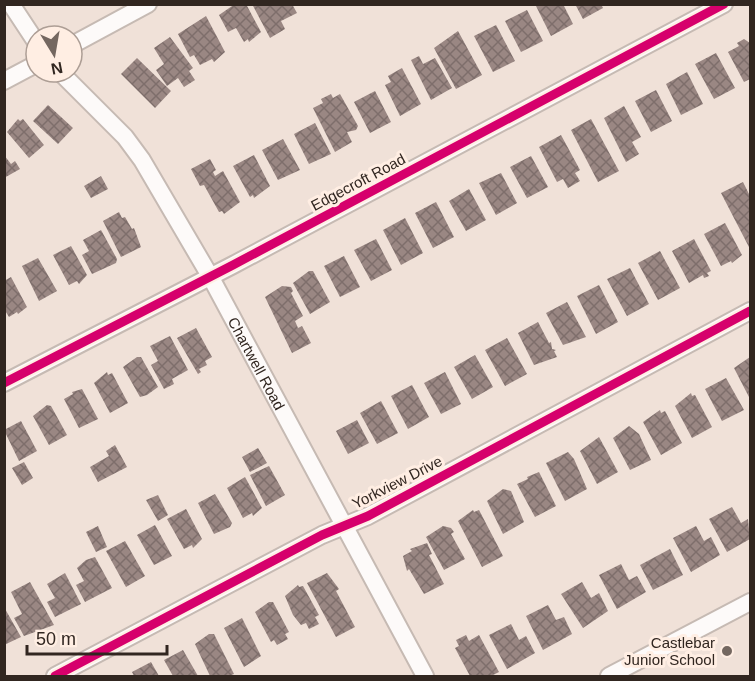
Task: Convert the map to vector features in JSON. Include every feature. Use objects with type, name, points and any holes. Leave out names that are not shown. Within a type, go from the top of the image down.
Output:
[{"type":"street","points":[[11,4],[24,24]]},
{"type":"street","points":[[84,39],[148,4]]},
{"type":"street","name":"Edgecroft Road","points":[[4,383],[724,4]]},
{"type":"street","points":[[4,81],[24,70]]},
{"type":"street","name":"Chartwell Road","points":[[72,84],[130,145],[210,276],[425,676]]},
{"type":"street","name":"Yorkview Drive","points":[[55,676],[750,311]]},
{"type":"street","points":[[609,676],[750,602]]},
{"type":"building","points":[[235,4],[246,4],[261,32],[249,42],[248,39],[244,42],[236,28],[228,32],[219,15]]},
{"type":"building","points":[[252,4],[292,4],[297,13],[281,21],[285,29],[270,38]]},
{"type":"building","points":[[535,4],[563,4],[573,24],[551,36]]},
{"type":"building","points":[[575,4],[601,4],[603,8],[583,19]]},
{"type":"building","points":[[527,10],[543,41],[521,52],[505,21]]},
{"type":"building","points":[[206,16],[225,52],[214,62],[212,59],[200,65],[194,55],[190,57],[178,34]]},
{"type":"building","points":[[496,25],[515,61],[493,72],[474,36]]},
{"type":"building","points":[[458,31],[482,75],[456,89],[434,48]]},
{"type":"building","points":[[170,37],[193,68],[189,71],[195,80],[184,87],[178,78],[167,86],[156,70],[164,64],[154,48]]},
{"type":"building","points":[[744,39],[750,43],[750,79],[744,82],[728,52],[739,46],[737,43]]},
{"type":"building","points":[[716,53],[735,88],[714,99],[695,64]]},
{"type":"building","points":[[419,56],[423,64],[435,58],[452,88],[431,100],[411,60]]},
{"type":"building","points":[[137,58],[171,91],[155,108],[121,74]]},
{"type":"building","points":[[402,68],[421,104],[400,116],[385,85],[391,82],[388,76]]},
{"type":"building","points":[[687,72],[703,104],[681,115],[666,84]]},
{"type":"building","points":[[656,90],[672,121],[651,132],[635,101]]},
{"type":"building","points":[[375,91],[391,122],[370,133],[354,102]]},
{"type":"building","points":[[331,94],[333,98],[340,94],[358,126],[356,130],[347,132],[352,142],[335,152],[313,108],[323,103],[321,99]]},
{"type":"building","points":[[48,105],[73,128],[58,144],[33,121]]},
{"type":"building","points":[[624,106],[641,137],[632,142],[639,154],[626,162],[604,118]]},
{"type":"building","points":[[18,119],[20,121],[23,119],[44,145],[29,158],[7,132]]},
{"type":"building","points":[[591,119],[619,171],[598,182],[571,130]]},
{"type":"building","points":[[315,123],[331,154],[309,164],[294,134]]},
{"type":"building","points":[[561,135],[580,170],[575,173],[580,181],[568,188],[563,179],[557,182],[539,147]]},
{"type":"building","points":[[283,139],[300,170],[278,180],[262,150]]},
{"type":"building","points":[[4,155],[11,164],[15,161],[20,169],[4,178]]},
{"type":"building","points":[[254,155],[270,186],[254,198],[253,195],[250,197],[233,166]]},
{"type":"building","points":[[531,156],[548,187],[527,198],[510,167]]},
{"type":"building","points":[[210,159],[216,170],[213,172],[215,176],[223,171],[240,202],[224,214],[222,211],[219,212],[204,185],[200,186],[191,169]]},
{"type":"building","points":[[501,173],[517,203],[496,215],[479,183]]},
{"type":"building","points":[[101,176],[108,189],[91,198],[84,186]]},
{"type":"building","points":[[743,182],[750,196],[750,249],[721,193]]},
{"type":"building","points":[[469,189],[486,220],[466,231],[449,201]]},
{"type":"building","points":[[436,202],[454,237],[433,248],[415,213]]},
{"type":"building","points":[[119,212],[132,229],[134,228],[141,247],[121,257],[103,221]]},
{"type":"building","points":[[405,218],[423,253],[401,265],[383,230]]},
{"type":"building","points":[[725,223],[742,255],[732,263],[731,261],[721,266],[704,234]]},
{"type":"building","points":[[101,230],[117,259],[116,263],[92,274],[82,255],[89,251],[83,240]]},
{"type":"building","points":[[376,239],[392,270],[371,281],[354,250]]},
{"type":"building","points":[[694,239],[711,271],[707,273],[709,276],[704,278],[703,275],[689,283],[672,251]]},
{"type":"building","points":[[71,246],[87,275],[79,284],[77,281],[69,285],[53,255]]},
{"type":"building","points":[[660,251],[680,288],[658,300],[638,263]]},
{"type":"building","points":[[344,256],[360,287],[340,297],[324,266]]},
{"type":"building","points":[[38,258],[57,291],[39,301],[22,266]]},
{"type":"building","points":[[630,268],[649,304],[627,316],[607,279]]},
{"type":"building","points":[[309,271],[313,271],[330,302],[310,314],[293,283]]},
{"type":"building","points":[[11,277],[27,307],[9,317],[4,309],[4,281]]},
{"type":"building","points":[[599,285],[618,322],[596,334],[577,296]]},
{"type":"building","points":[[282,286],[291,287],[293,291],[291,293],[303,316],[295,321],[298,328],[302,326],[311,343],[292,353],[265,297]]},
{"type":"building","points":[[567,302],[586,337],[563,345],[546,313]]},
{"type":"building","points":[[538,322],[549,343],[551,342],[552,349],[556,350],[554,351],[557,357],[534,365],[518,333]]},
{"type":"building","points":[[196,328],[212,357],[205,361],[207,365],[199,369],[201,372],[198,374],[177,338]]},
{"type":"building","points":[[170,336],[188,370],[172,379],[174,384],[164,389],[151,365],[158,361],[150,346]]},
{"type":"building","points":[[507,338],[527,374],[505,386],[485,350]]},
{"type":"building","points":[[475,355],[493,387],[472,399],[454,367]]},
{"type":"building","points":[[137,357],[141,357],[158,387],[140,397],[123,367]]},
{"type":"building","points":[[750,357],[750,399],[734,368]]},
{"type":"building","points":[[107,372],[108,375],[112,373],[128,403],[110,413],[94,383]]},
{"type":"building","points":[[445,372],[461,404],[441,414],[424,383]]},
{"type":"building","points":[[726,378],[744,410],[722,421],[705,389]]},
{"type":"building","points":[[412,385],[429,417],[408,429],[391,396]]},
{"type":"building","points":[[82,389],[98,419],[79,428],[64,399],[73,394],[72,392]]},
{"type":"building","points":[[691,393],[692,396],[695,395],[712,427],[692,438],[675,406]]},
{"type":"building","points":[[381,401],[398,433],[377,444],[360,413]]},
{"type":"building","points":[[47,405],[51,406],[67,435],[49,445],[33,416]]},
{"type":"building","points":[[660,410],[661,413],[665,411],[682,443],[661,455],[643,422]]},
{"type":"building","points":[[357,420],[369,443],[348,454],[336,431]]},
{"type":"building","points":[[21,421],[37,451],[19,461],[4,430]]},
{"type":"building","points":[[629,426],[639,434],[651,460],[630,470],[613,438]]},
{"type":"building","points":[[599,437],[618,472],[597,484],[580,451]]},
{"type":"building","points":[[115,445],[127,467],[98,482],[90,467],[109,456],[106,451]]},
{"type":"building","points":[[258,448],[267,463],[250,472],[242,457]]},
{"type":"building","points":[[568,452],[574,459],[587,489],[565,501],[546,463]]},
{"type":"building","points":[[24,462],[33,478],[22,485],[12,468]]},
{"type":"building","points":[[269,466],[285,495],[266,506],[250,475]]},
{"type":"building","points":[[539,472],[556,506],[535,517],[517,484]]},
{"type":"building","points":[[245,477],[262,508],[253,516],[252,513],[243,518],[227,488]]},
{"type":"building","points":[[503,489],[511,491],[524,522],[503,534],[487,501]]},
{"type":"building","points":[[215,494],[232,523],[230,527],[214,534],[198,503]]},
{"type":"building","points":[[158,495],[168,515],[158,521],[146,500]]},
{"type":"building","points":[[732,507],[741,523],[748,519],[750,539],[727,552],[709,519]]},
{"type":"building","points":[[186,509],[202,539],[193,548],[192,545],[184,549],[167,519]]},
{"type":"building","points":[[473,510],[474,512],[479,510],[503,556],[482,567],[458,521]]},
{"type":"building","points":[[155,525],[172,556],[154,565],[137,535]]},
{"type":"building","points":[[98,526],[107,547],[96,552],[86,532]]},
{"type":"building","points":[[443,526],[451,528],[454,532],[451,534],[465,559],[444,570],[426,537]]},
{"type":"building","points":[[696,526],[704,541],[711,537],[720,555],[691,572],[673,538]]},
{"type":"building","points":[[125,541],[145,576],[126,587],[106,551]]},
{"type":"building","points":[[427,543],[432,554],[429,555],[444,584],[424,594],[409,569],[407,571],[403,556],[412,551],[410,549]]},
{"type":"building","points":[[670,549],[683,575],[653,590],[640,565]]},
{"type":"building","points":[[95,557],[112,588],[85,602],[76,585],[84,581],[77,568],[86,560]]},
{"type":"building","points":[[621,564],[629,580],[637,576],[646,592],[617,609],[599,575]]},
{"type":"building","points":[[65,573],[81,604],[55,617],[47,602],[55,598],[47,584]]},
{"type":"building","points":[[327,573],[339,589],[336,591],[355,627],[336,637],[307,583]]},
{"type":"building","points":[[30,582],[54,625],[24,636],[14,618],[22,614],[11,592]]},
{"type":"building","points":[[582,582],[591,598],[599,593],[608,611],[583,628],[561,594]]},
{"type":"building","points":[[298,585],[303,586],[319,615],[315,617],[319,624],[309,629],[306,623],[301,625],[293,615],[285,596]]},
{"type":"building","points":[[269,602],[273,602],[289,632],[285,634],[288,639],[277,645],[274,640],[271,642],[255,612]]},
{"type":"building","points":[[548,605],[556,620],[564,617],[572,634],[543,650],[526,616]]},
{"type":"building","points":[[4,607],[21,637],[4,645]]},
{"type":"building","points":[[242,618],[261,656],[244,667],[224,628]]},
{"type":"building","points":[[511,624],[519,640],[526,636],[535,653],[507,669],[489,635]]},
{"type":"building","points":[[209,634],[214,634],[234,674],[210,676],[195,644]]},
{"type":"building","points":[[466,635],[469,641],[479,635],[499,672],[491,676],[470,676],[455,648],[459,646],[456,640]]},
{"type":"building","points":[[183,650],[198,676],[173,676],[164,660]]},
{"type":"building","points":[[151,662],[159,676],[134,676],[132,672]]},
{"type":"cycle path","points":[[4,383],[233,265],[724,4]]},
{"type":"cycle path","points":[[55,676],[322,535],[368,516],[750,311]]},
{"type":"place","name":"Castlebar Junior School","points":[[727,651]]}]
